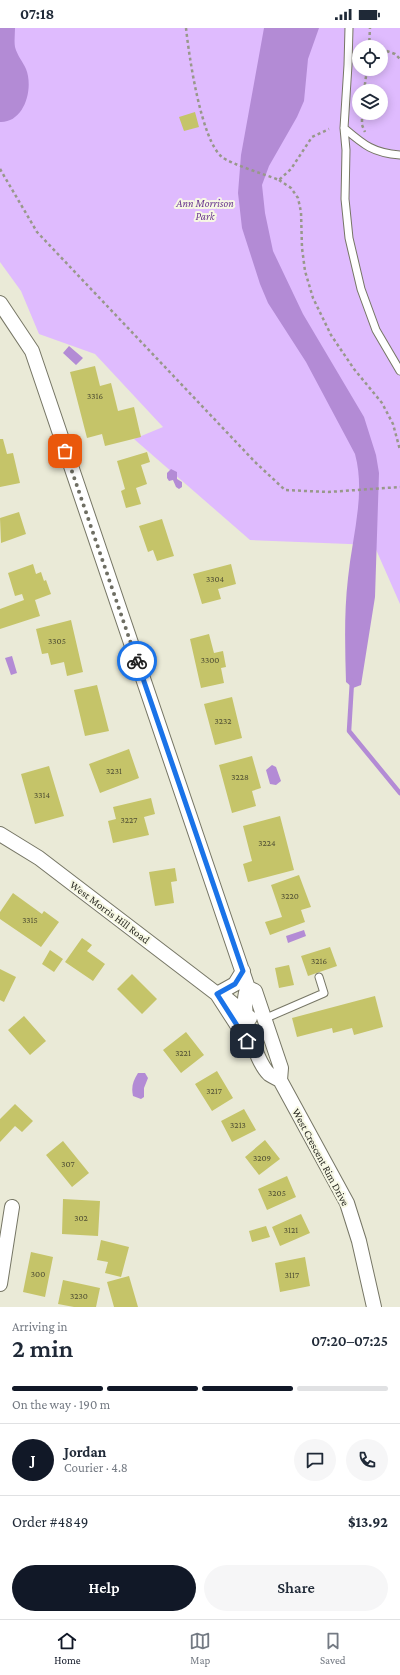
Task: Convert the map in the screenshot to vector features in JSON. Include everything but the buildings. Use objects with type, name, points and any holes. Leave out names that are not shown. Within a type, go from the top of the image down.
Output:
[{"type":"street","name":"West Crescent Rim Drive","points":[[0,303],[32,351],[248,988],[255,992],[281,1068],[280,1080]]},
{"type":"street","name":"West Morris Hill Road","points":[[0,834],[39,858],[246,1015],[271,1040]]},
{"type":"street","points":[[217,994],[235,984],[243,971]]},
{"type":"street","name":"West Crescent Rim Drive","points":[[248,988],[244,994],[246,1015],[256,1054],[269,1074],[280,1080],[347,1204],[359,1241],[374,1307]]},
{"type":"street","name":"West Morris Hill Road","points":[[217,994],[256,1054]]},
{"type":"street","points":[[0,1284],[12,1207]]},
{"type":"lane","points":[[349,28],[344,128],[346,150],[345,199],[349,238],[361,289],[376,330],[400,372]]},
{"type":"lane","points":[[344,128],[366,147],[386,154],[400,155]]},
{"type":"lane","points":[[264,1019],[324,993],[319,977]]},
{"type":"path","points":[[186,28],[198,95],[211,142],[215,150],[223,158],[279,180],[291,188],[298,198],[301,212],[302,248],[305,271],[314,298],[331,335],[354,369],[382,403],[393,424],[400,450]]},
{"type":"path","points":[[369,40],[370,28]]},
{"type":"path","points":[[388,52],[400,54]]},
{"type":"path","points":[[395,54],[400,59]]},
{"type":"path","points":[[362,120],[362,125],[369,135]]},
{"type":"path","points":[[279,180],[291,169],[312,137],[328,129]]},
{"type":"path","points":[[0,169],[37,232],[255,462],[285,490],[328,492],[400,487]]},
{"type":"green space","name":"Ann Morrison Park","points":[[0,28],[400,28],[400,604],[374,545],[250,540],[134,439],[163,427],[95,354],[39,334],[21,291],[0,262]]},
{"type":"shaded area","points":[[0,28],[15,28],[15,47],[26,69],[29,86],[28,95],[21,111],[8,121],[0,122]]},
{"type":"shaded area","points":[[264,28],[319,28],[308,59],[304,101],[297,117],[269,166],[262,185],[265,213],[273,251],[303,314],[364,417],[376,455],[379,473],[375,597],[361,685],[353,688],[346,682],[345,630],[348,578],[359,500],[358,469],[355,454],[306,362],[268,303],[260,284],[242,228],[238,193],[241,155]]},
{"type":"shaded area","points":[[69,346],[83,358],[76,365],[63,353]]},
{"type":"shaded area","points":[[171,469],[177,472],[177,479],[182,482],[182,487],[179,489],[176,487],[173,480],[169,481],[167,478],[167,473]]},
{"type":"shaded area","points":[[12,656],[17,673],[11,675],[5,658]]},
{"type":"shaded area","points":[[272,765],[276,767],[281,781],[276,785],[270,784],[266,770]]},
{"type":"shaded area","points":[[304,930],[306,936],[288,943],[286,936]]},
{"type":"shaded area","points":[[138,1073],[145,1073],[148,1078],[144,1088],[144,1097],[141,1099],[133,1096],[132,1093],[133,1084]]},
{"type":"waterway","points":[[352,681],[349,731],[400,793]]},
{"type":"way so far","points":[[65,451],[137,661]]},
{"type":"route","points":[[137,661],[243,971],[235,984],[217,994],[247,1041]]}]
